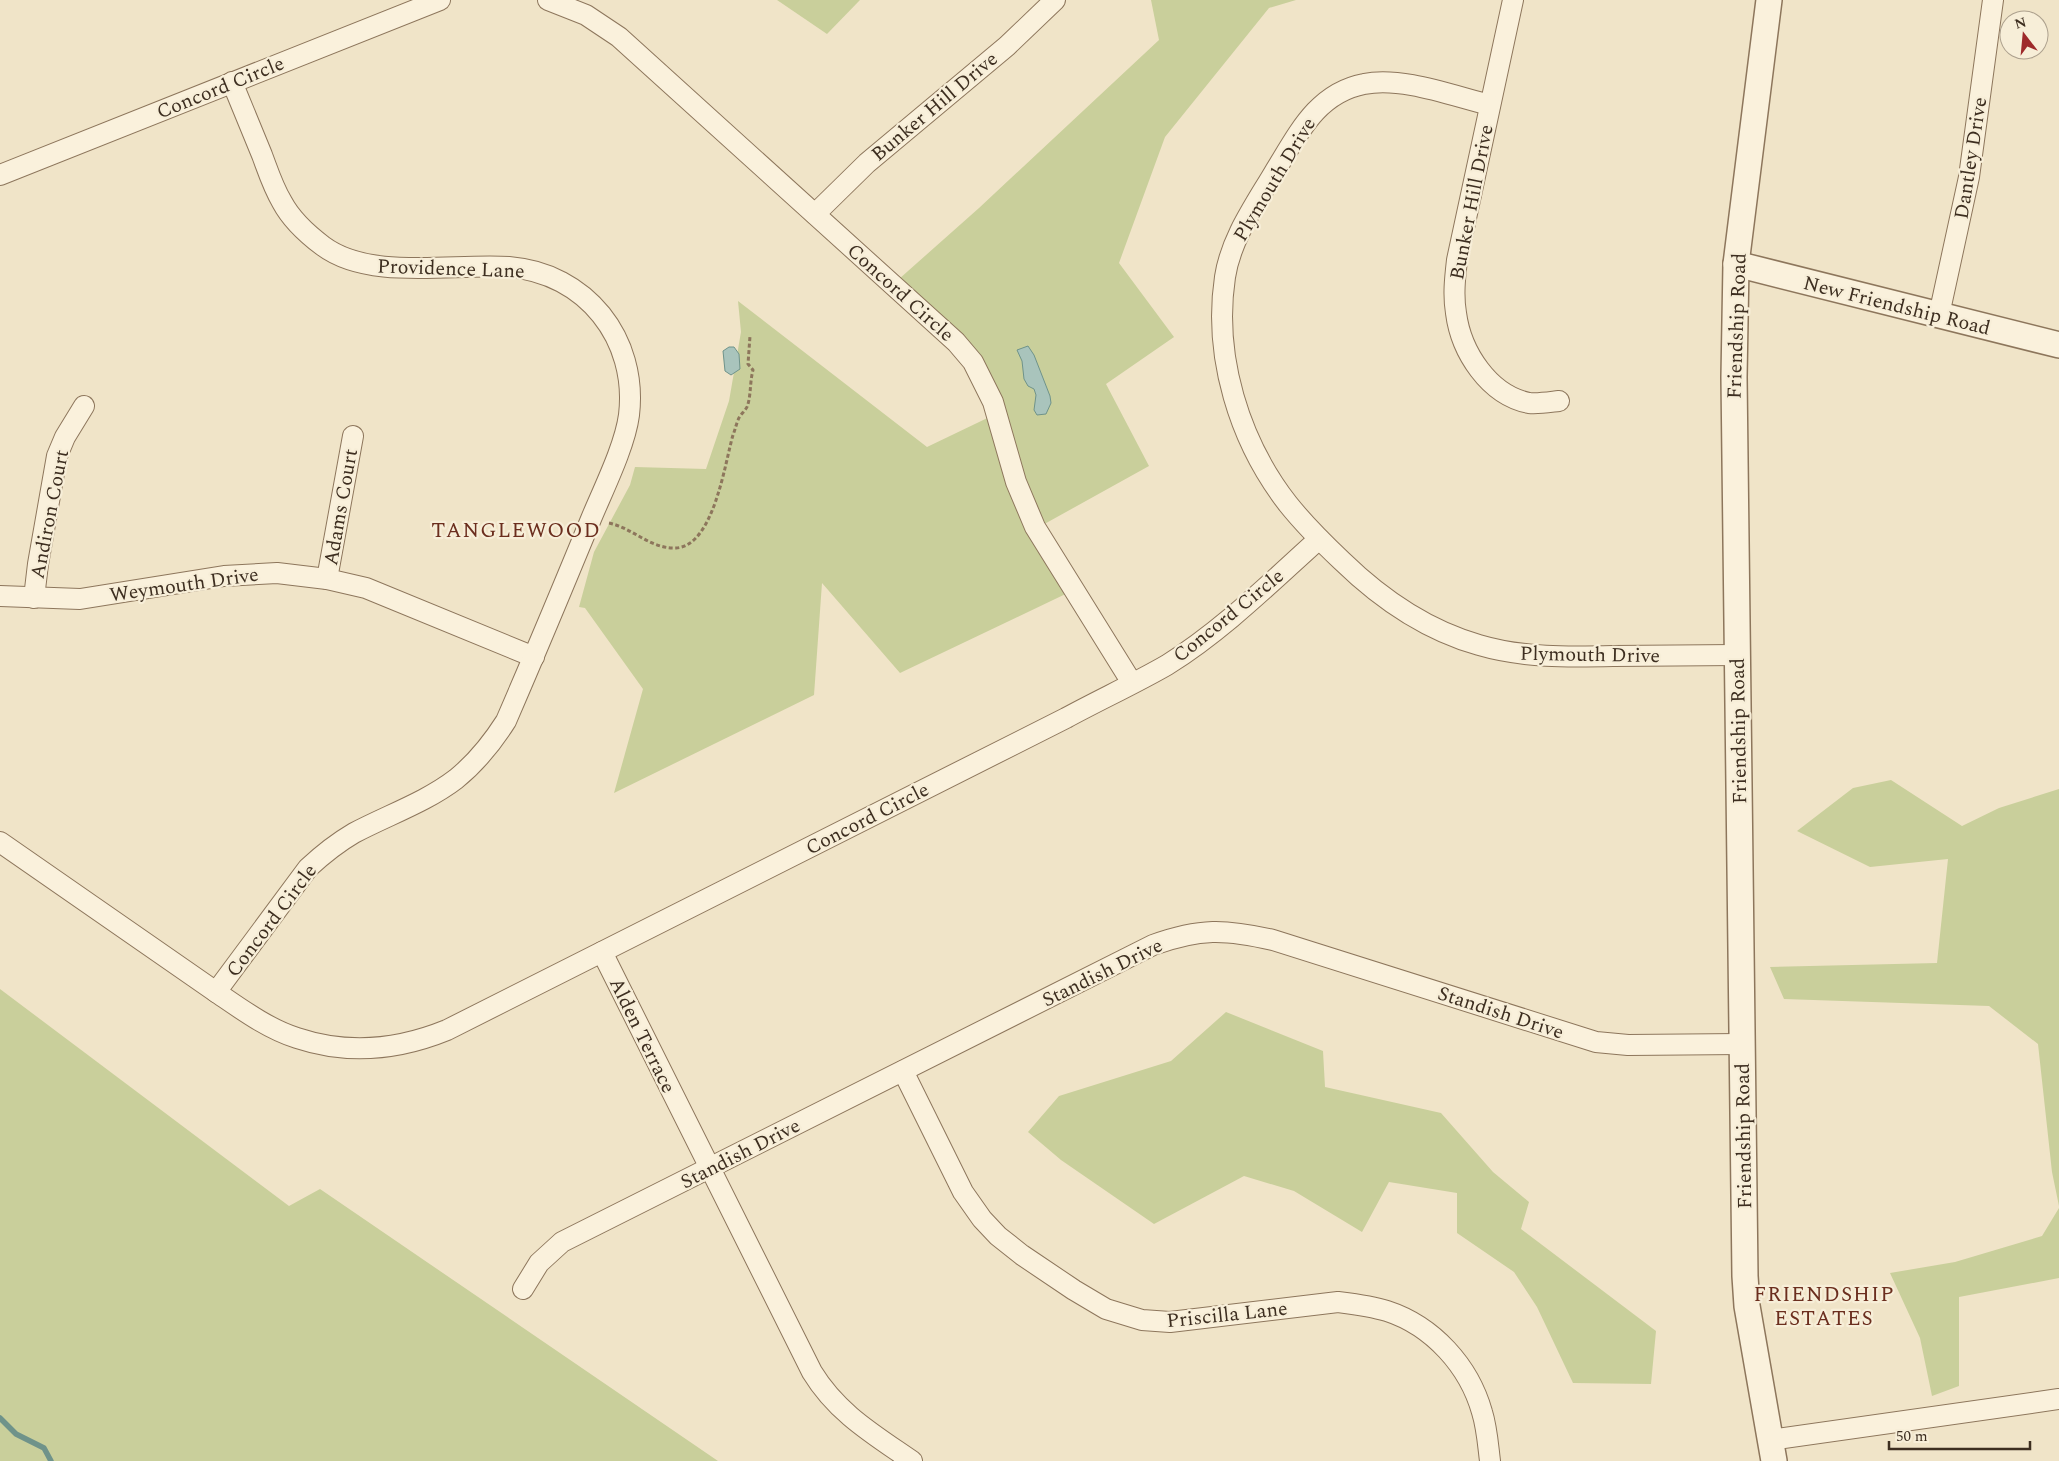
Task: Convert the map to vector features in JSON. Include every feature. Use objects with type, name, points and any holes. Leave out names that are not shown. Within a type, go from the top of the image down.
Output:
[{"type":"street","name":"Concord Circle","points":[[0,175],[440,0]]},
{"type":"street","name":"Concord Circle","points":[[548,0],[586,15],[619,37],[956,342],[973,362],[993,402],[1016,482],[1034,527],[1132,683]]},
{"type":"street","name":"Bunker Hill Drive","points":[[815,214],[866,163],[1007,46],[1055,0]]},
{"type":"street","name":"Bunker Hill Drive","points":[[1513,0],[1484,104],[1457,260],[1454,284],[1456,314],[1461,333],[1472,357],[1492,385],[1509,396],[1530,403],[1559,401]]},
{"type":"street","name":"Friendship Road","points":[[1769,0],[1736,264],[1734,377],[1746,1306],[1772,1451]]},
{"type":"street","name":"Dantley Drive","points":[[1939,316],[1969,177],[1993,0]]},
{"type":"street","name":"Providence Lane","points":[[232,82],[281,201],[303,229],[325,247],[370,265],[412,268],[510,267],[537,272],[571,287],[599,311],[610,325],[620,344],[627,367],[630,398],[626,431],[534,657]]},
{"type":"street","name":"Plymouth Drive","points":[[1484,104],[1402,84],[1376,82],[1344,90],[1327,100],[1304,123],[1240,229],[1230,256],[1226,275],[1222,312],[1225,356],[1234,398],[1250,442],[1270,479],[1288,504],[1319,540],[1364,582],[1400,609],[1434,628],[1480,645],[1515,653],[1549,657],[1737,655]]},
{"type":"street","name":"New Friendship Road","points":[[1736,264],[2059,345]]},
{"type":"street","name":"Andiron Court","points":[[34,598],[57,456],[65,437],[84,406]]},
{"type":"street","name":"Adams Court","points":[[327,579],[353,436]]},
{"type":"street","name":"Concord Circle","points":[[602,952],[1066,718],[1167,664],[1201,641],[1242,608],[1319,540]]},
{"type":"street","name":"Weymouth Drive","points":[[0,596],[80,599],[224,576],[277,573],[327,579],[366,588],[534,657]]},
{"type":"street","name":"Concord Circle","points":[[0,842],[216,992],[308,868],[325,852],[353,834],[439,791],[471,766],[492,743],[506,721],[534,657]]},
{"type":"street","name":"Standish Drive","points":[[523,1289],[539,1263],[562,1242],[1153,945],[1200,931],[1227,931],[1273,940],[1596,1042],[1628,1045],[1742,1044]]},
{"type":"street","points":[[216,992],[252,1016],[296,1038],[331,1047],[375,1049],[406,1044],[447,1030],[602,952]]},
{"type":"street","name":"Alden Terrace","points":[[602,952],[709,1169],[819,1383],[844,1412],[912,1461]]},
{"type":"street","name":"Priscilla Lane","points":[[903,1071],[963,1192],[982,1219],[998,1236],[1022,1255],[1074,1290],[1115,1313],[1142,1320],[1170,1322],[1338,1302],[1364,1305],[1387,1311],[1423,1329],[1441,1343],[1460,1364],[1477,1395],[1490,1461]]},
{"type":"street","points":[[1772,1451],[2059,1400]]},
{"type":"path","points":[[591,519],[626,528],[648,542],[664,547],[678,548],[686,546],[704,526],[717,502],[738,420],[748,407],[753,370],[748,364],[750,336]]},
{"type":"green space","points":[[777,0],[860,0],[827,34]]},
{"type":"green space","points":[[1151,0],[1296,0],[1269,8],[1165,137],[1119,263],[1174,337],[1106,384],[1149,466],[1039,527],[1076,589],[900,673],[822,583],[814,695],[614,793],[643,689],[585,608],[579,607],[594,552],[630,485],[635,467],[706,469],[729,401],[741,332],[738,301],[927,447],[1002,411],[899,279],[979,208],[1159,40]]},
{"type":"green space","points":[[1891,780],[1962,826],[1999,808],[2059,789],[2059,1206],[2052,1172],[2038,1044],[1989,1006],[1784,999],[1770,967],[1937,963],[1948,859],[1870,867],[1797,831],[1853,788]]},
{"type":"green space","points":[[0,989],[289,1206],[320,1189],[718,1461],[0,1461]]},
{"type":"green space","points":[[1226,1012],[1323,1051],[1325,1087],[1441,1113],[1493,1172],[1529,1202],[1521,1229],[1656,1331],[1651,1384],[1573,1383],[1537,1307],[1514,1272],[1457,1233],[1457,1193],[1389,1182],[1362,1232],[1294,1191],[1244,1176],[1154,1224],[1061,1160],[1028,1132],[1059,1096],[1171,1061]]},
{"type":"green space","points":[[2059,1208],[2059,1278],[1959,1297],[1959,1386],[1932,1396],[1920,1338],[1890,1273],[1955,1262],[2042,1236]]},
{"type":"water","points":[[1028,346],[1034,355],[1050,396],[1051,403],[1046,414],[1037,415],[1034,410],[1036,395],[1034,389],[1028,386],[1024,379],[1022,361],[1017,350]]},
{"type":"water","points":[[729,347],[734,347],[739,354],[740,369],[731,375],[725,371],[723,351]]},
{"type":"waterway","points":[[0,1418],[16,1434],[44,1448],[51,1461]]},
{"type":"district","name":"TANGLEWOOD","points":[[516,530]]},
{"type":"district","name":"FRIENDSHIP ESTATES","points":[[1824,1306]]}]
